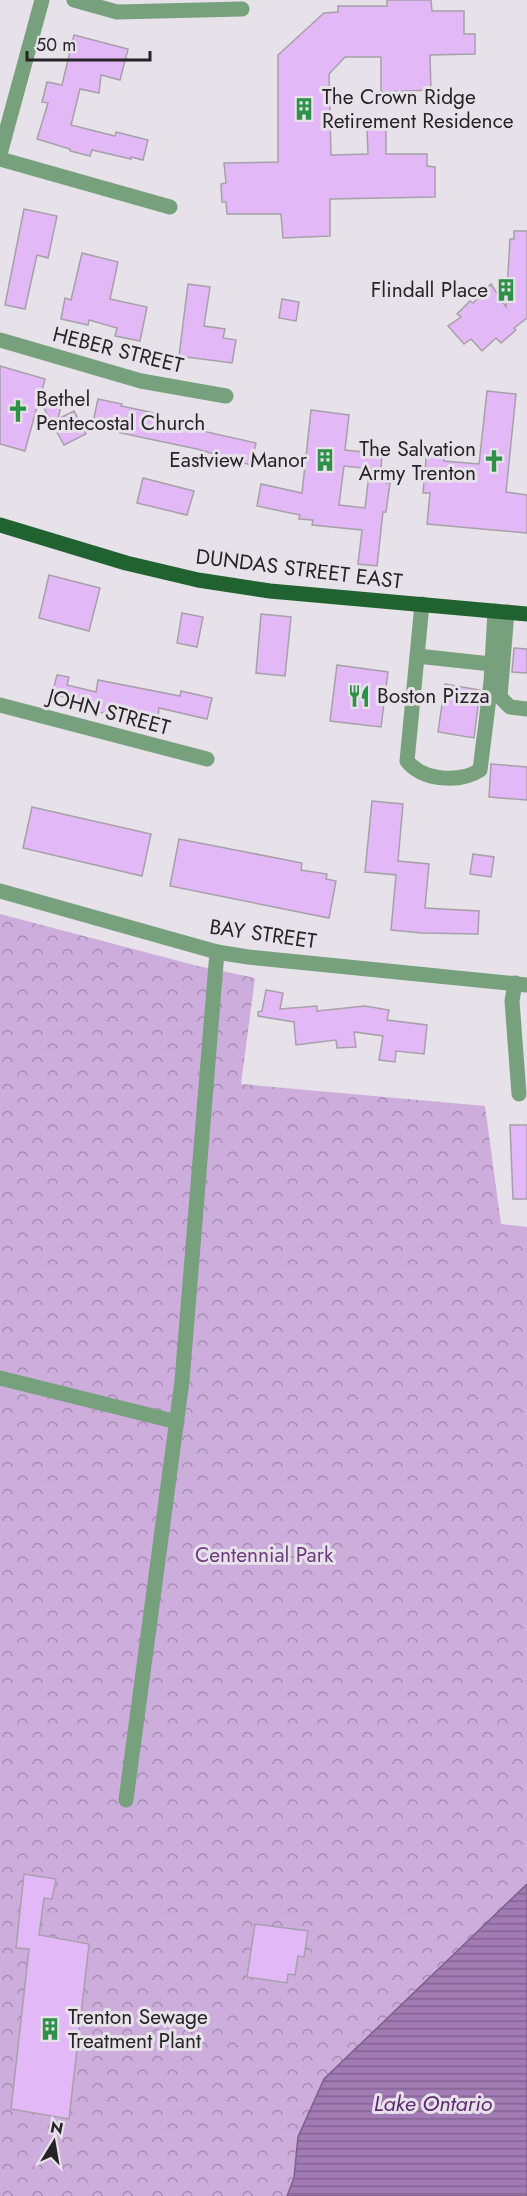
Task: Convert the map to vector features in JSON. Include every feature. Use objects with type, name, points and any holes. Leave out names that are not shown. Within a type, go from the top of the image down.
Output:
[{"type":"main road","name":"DUNDAS STREET EAST","points":[[0,525],[126,563],[198,580],[270,591],[527,614]]},
{"type":"street","points":[[0,154],[42,0]]},
{"type":"street","points":[[74,0],[117,12],[242,9]]},
{"type":"street","points":[[0,159],[170,207]]},
{"type":"street","name":"HEBER STREET","points":[[0,340],[141,381],[226,396]]},
{"type":"street","points":[[422,604],[407,761],[423,775],[462,779],[480,770],[491,664],[501,611]]},
{"type":"street","points":[[501,611],[500,698],[510,707],[527,709]]},
{"type":"street","points":[[417,656],[491,664]]},
{"type":"street","name":"JOHN STREET","points":[[0,705],[207,759]]},
{"type":"street","name":"BAY STREET","points":[[0,891],[217,952],[521,984]]},
{"type":"street","points":[[126,1800],[182,1381],[217,952]]},
{"type":"street","points":[[519,1094],[512,1001],[521,984]]},
{"type":"street","points":[[0,1378],[177,1422]]},
{"type":"green space","name":"Centennial Park","points":[[0,914],[198,966],[255,978],[241,1084],[485,1106],[501,1224],[527,1227],[527,1884],[324,2079],[298,2137],[294,2178],[287,2196],[0,2196]]},
{"type":"water","name":"Lake Ontario","points":[[527,1884],[527,2196],[287,2196],[294,2178],[298,2137],[324,2079]]},
{"type":"building","name":"The Crown Ridge Retirement Residence","points":[[387,0],[431,0],[432,11],[464,11],[464,34],[475,34],[475,54],[430,55],[431,90],[381,92],[381,57],[345,57],[329,74],[331,155],[368,154],[367,129],[370,125],[382,125],[386,130],[386,154],[427,154],[427,166],[435,167],[435,197],[330,199],[330,236],[283,238],[281,214],[227,214],[226,202],[222,202],[221,184],[226,183],[224,163],[278,162],[278,55],[324,13],[338,12],[338,6],[387,6]]},
{"type":"building","points":[[74,35],[128,49],[120,80],[101,75],[99,93],[80,89],[71,125],[115,136],[116,132],[148,140],[143,160],[92,150],[90,156],[37,139],[48,103],[42,102],[47,82],[62,85]]},
{"type":"building","points":[[24,209],[57,216],[48,258],[37,255],[25,309],[5,305]]},
{"type":"building","name":"Flindall Place","points":[[514,231],[527,231],[527,318],[514,328],[516,330],[501,343],[496,338],[482,351],[471,339],[464,344],[448,326],[461,317],[457,314],[470,301],[473,303],[491,284],[506,307],[510,239],[514,239]]},
{"type":"building","points":[[82,253],[118,262],[110,299],[147,307],[140,341],[115,336],[117,328],[89,320],[88,325],[61,319],[65,298],[71,300]]},
{"type":"building","points":[[188,284],[210,287],[204,326],[225,329],[223,338],[236,340],[232,363],[179,356]]},
{"type":"building","points":[[282,299],[299,302],[296,321],[279,318]]},
{"type":"building","name":"Bethel Pentecostal Church","points":[[0,366],[45,379],[40,398],[62,402],[58,419],[74,411],[86,434],[64,445],[39,399],[25,451],[0,444]]},
{"type":"building","points":[[487,391],[516,394],[506,492],[527,495],[527,533],[427,524],[430,493],[423,493],[427,448],[445,450],[444,461],[479,464]]},
{"type":"building","points":[[98,399],[155,413],[154,418],[189,426],[189,428],[256,443],[251,465],[197,449],[92,427]]},
{"type":"building","points":[[311,410],[349,415],[345,450],[382,454],[381,470],[344,466],[339,505],[365,508],[369,475],[387,477],[386,483],[390,483],[386,512],[383,512],[377,566],[358,564],[362,530],[312,525],[313,520],[299,519],[300,515],[257,506],[261,484],[302,493]]},
{"type":"building","points":[[143,478],[194,491],[187,515],[137,503]]},
{"type":"building","points":[[49,575],[100,588],[89,631],[39,618]]},
{"type":"building","points":[[182,613],[203,617],[197,647],[177,643]]},
{"type":"building","points":[[261,614],[291,617],[285,676],[256,673]]},
{"type":"building","points":[[514,648],[527,649],[527,673],[512,672]]},
{"type":"building","name":"Boston Pizza","points":[[337,665],[388,672],[381,727],[330,721]]},
{"type":"building","points":[[57,675],[69,677],[67,685],[96,692],[98,680],[180,696],[181,691],[212,698],[207,719],[159,708],[158,717],[116,708],[114,715],[92,711],[93,704],[52,694]]},
{"type":"building","points":[[445,684],[480,690],[474,738],[438,732]]},
{"type":"building","points":[[491,764],[527,767],[527,800],[489,797]]},
{"type":"building","points":[[372,801],[403,804],[398,861],[429,864],[425,908],[479,911],[478,934],[391,930],[396,875],[365,872]]},
{"type":"building","points":[[32,807],[151,834],[142,876],[23,848]]},
{"type":"building","points":[[179,839],[302,863],[301,870],[327,874],[326,879],[336,881],[329,918],[170,886]]},
{"type":"building","points":[[473,854],[494,857],[491,877],[470,874]]},
{"type":"building","points":[[266,990],[283,993],[280,1009],[317,1006],[317,1011],[365,1006],[389,1010],[387,1020],[427,1025],[424,1054],[396,1051],[395,1062],[379,1060],[383,1036],[354,1032],[356,1047],[337,1048],[336,1040],[296,1045],[294,1022],[258,1016],[258,1012],[262,1011]]},
{"type":"building","points":[[510,1125],[527,1125],[527,1199],[513,1199]]},
{"type":"building","name":"Trenton Sewage Treatment Plant","points":[[24,1874],[56,1879],[52,1899],[44,1898],[39,1935],[89,1944],[69,2119],[11,2109],[29,1949],[16,1948]]},
{"type":"building","points":[[255,1924],[308,1931],[304,1957],[298,1956],[295,1975],[288,1974],[287,1983],[247,1977]]},
{"type":"place","name":"The Crown Ridge Retirement Residence","points":[[304,109]]},
{"type":"place","name":"Flindall Place","points":[[506,290]]},
{"type":"place","name":"Bethel Pentecostal Church","points":[[18,411]]},
{"type":"place","name":"Eastview Manor","points":[[325,460]]},
{"type":"place","name":"The Salvation Army Trenton","points":[[494,461]]},
{"type":"place","name":"Boston Pizza","points":[[359,696]]},
{"type":"place","name":"Trenton Sewage Treatment Plant","points":[[50,2029]]}]
